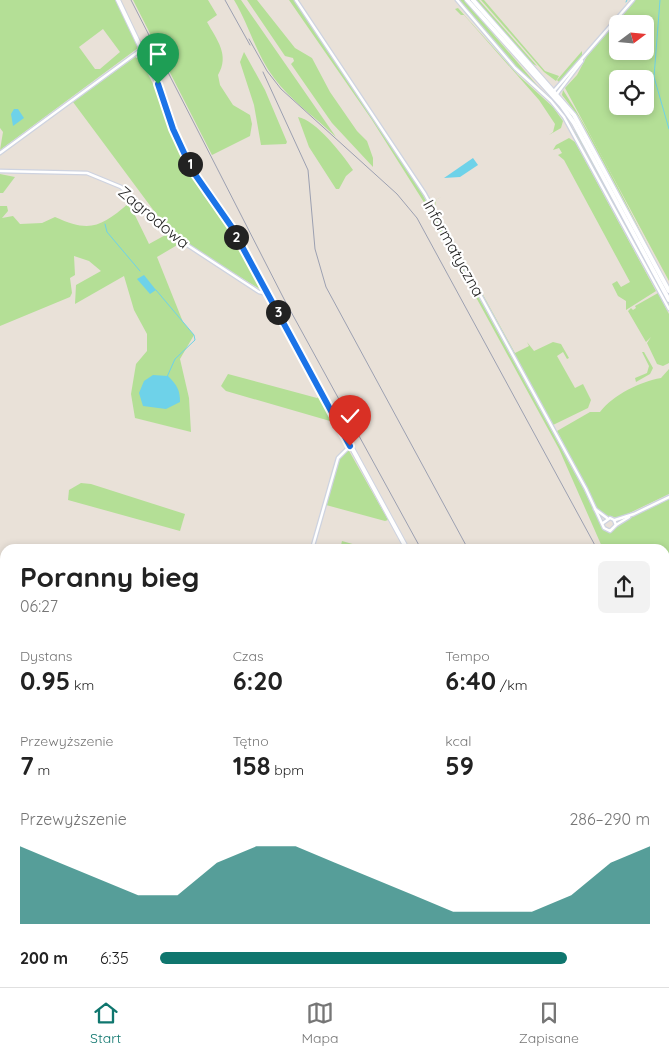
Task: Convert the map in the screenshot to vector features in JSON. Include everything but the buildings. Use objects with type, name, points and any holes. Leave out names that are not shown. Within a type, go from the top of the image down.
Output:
[{"type":"street","points":[[118,0],[162,93],[173,129],[192,170],[231,226],[404,544]]},
{"type":"street","name":"Informatyczna","points":[[296,0],[425,194],[603,523]]},
{"type":"street","points":[[456,0],[515,68],[551,101],[564,117],[669,309]]},
{"type":"street","points":[[466,0],[554,94],[579,132],[669,300]]},
{"type":"street","points":[[473,0],[581,126],[669,291]]},
{"type":"street","points":[[554,94],[633,0]]},
{"type":"street","points":[[0,153],[142,49]]},
{"type":"street","name":"Zagrodowa","points":[[0,171],[87,173],[121,186],[189,248],[259,292],[268,294]]},
{"type":"street","points":[[313,544],[338,458],[350,446]]},
{"type":"street","points":[[608,518],[603,523],[608,531],[614,529],[616,525],[634,514],[669,497]]},
{"type":"street","name":"Informatyczna","points":[[594,508],[614,520]]},
{"type":"street","points":[[616,525],[614,520],[634,514]]},
{"type":"green space","points":[[0,0],[116,0],[138,48],[0,150],[3,132],[0,128]],"holes":[[[103,29],[120,52],[100,69],[95,69],[79,47]]]},
{"type":"green space","points":[[133,0],[208,0],[217,15],[207,22],[221,48],[223,61],[218,75],[220,85],[233,105],[250,115],[252,124],[250,136],[212,155]]},
{"type":"green space","points":[[234,0],[241,0],[336,137],[295,101],[274,78],[262,59]]},
{"type":"green space","points":[[247,0],[257,0],[295,48],[312,58],[330,92],[357,131],[367,141],[373,158],[373,167],[332,123],[291,64],[294,61],[293,58],[285,56]]},
{"type":"green space","points":[[289,0],[294,0],[419,188],[583,488],[604,530],[613,531],[620,523],[669,499],[669,544],[601,544],[559,449],[425,204],[372,120]]},
{"type":"green space","points":[[459,0],[464,0],[542,91],[518,68]]},
{"type":"green space","points":[[476,0],[479,0],[537,66],[531,63]]},
{"type":"green space","points":[[481,0],[484,0],[545,71],[559,76],[556,81],[544,72]]},
{"type":"green space","points":[[635,0],[669,0],[669,281],[565,88],[577,75],[587,56],[609,30],[609,60],[654,60],[654,15],[622,15]]},
{"type":"green space","points":[[458,8],[518,75],[553,107],[563,121],[561,128],[549,135],[553,132],[555,124],[539,100],[464,15],[461,15],[455,9]]},
{"type":"green space","points":[[582,51],[582,57],[559,82],[557,80]]},
{"type":"green space","points":[[244,52],[265,90],[287,142],[286,144],[261,145],[254,105],[240,62]]},
{"type":"green space","points":[[135,57],[141,60],[156,90],[171,134],[194,179],[233,234],[263,291],[186,244],[160,219],[73,102]]},
{"type":"green space","points":[[563,90],[577,112],[603,158],[663,274],[579,117],[562,95]]},
{"type":"green space","points":[[298,117],[313,124],[321,131],[353,170],[346,176],[339,189],[336,189],[309,147]]},
{"type":"green space","points":[[566,119],[583,143],[660,289],[579,139]]},
{"type":"green space","points":[[569,138],[575,142],[656,291],[626,310],[626,301],[618,296],[612,284],[617,281],[621,287],[630,282],[564,160],[558,155],[562,153],[559,148],[553,150],[556,145]]},
{"type":"green space","points":[[0,174],[15,177],[3,193],[0,193]]},
{"type":"green space","points":[[129,203],[149,244],[169,233],[179,244],[157,257],[183,322],[194,335],[180,359],[189,398],[191,432],[135,418],[131,394],[136,364],[147,351],[147,334],[134,310],[124,276],[75,304],[76,285],[101,271],[89,261],[74,256],[75,275],[70,278],[72,293],[70,297],[0,326],[0,206],[7,206],[8,211],[2,218],[13,216],[20,224],[42,223],[55,217],[77,225],[86,226],[95,225],[111,218]]},
{"type":"green space","points":[[435,207],[515,353],[529,346],[527,342],[534,351],[553,342],[561,344],[569,358],[567,359],[563,352],[557,356],[575,388],[583,384],[591,400],[588,408],[553,425]]},
{"type":"green space","points":[[658,293],[669,314],[669,363],[663,366],[657,364],[647,343],[651,337],[646,342],[628,311],[631,308],[633,310],[636,308],[635,306]]},
{"type":"green space","points":[[642,352],[644,352],[653,368],[650,374],[636,382],[635,378],[647,373],[649,366]]},
{"type":"green space","points":[[669,369],[669,494],[619,518],[604,515],[597,508],[557,431],[590,412],[600,412],[620,394],[645,382],[661,378]]},
{"type":"green space","points":[[228,374],[317,398],[320,396],[332,419],[330,421],[226,391],[221,386]]},
{"type":"green space","points":[[348,449],[388,520],[385,521],[326,505],[339,458]]},
{"type":"green space","points":[[81,483],[91,484],[185,514],[180,531],[68,500],[69,490]]},
{"type":"green space","points":[[342,541],[352,544],[341,544]]},
{"type":"water","points":[[14,109],[18,109],[24,118],[13,126],[11,114]]},
{"type":"water","points":[[473,158],[478,165],[460,177],[444,178]]},
{"type":"water","points":[[144,275],[156,290],[150,294],[137,279]]},
{"type":"water","points":[[153,375],[168,376],[174,382],[180,402],[166,409],[143,406],[139,393],[144,381]]},
{"type":"waterway","points":[[660,0],[654,77],[669,129]]},
{"type":"waterway","points":[[105,224],[107,232],[140,271]]},
{"type":"waterway","points":[[156,290],[194,335],[195,340],[175,359],[167,377]]},
{"type":"railway","points":[[131,0],[284,299],[418,544]]},
{"type":"railway","points":[[225,0],[250,45]]},
{"type":"railway","points":[[249,39],[267,71],[281,89],[397,194],[417,218],[594,544]]},
{"type":"railway","points":[[263,72],[308,170],[315,249],[326,287],[465,544]]},
{"type":"route","points":[[158,84],[173,129],[192,170],[202,187],[231,226],[350,446]]}]
